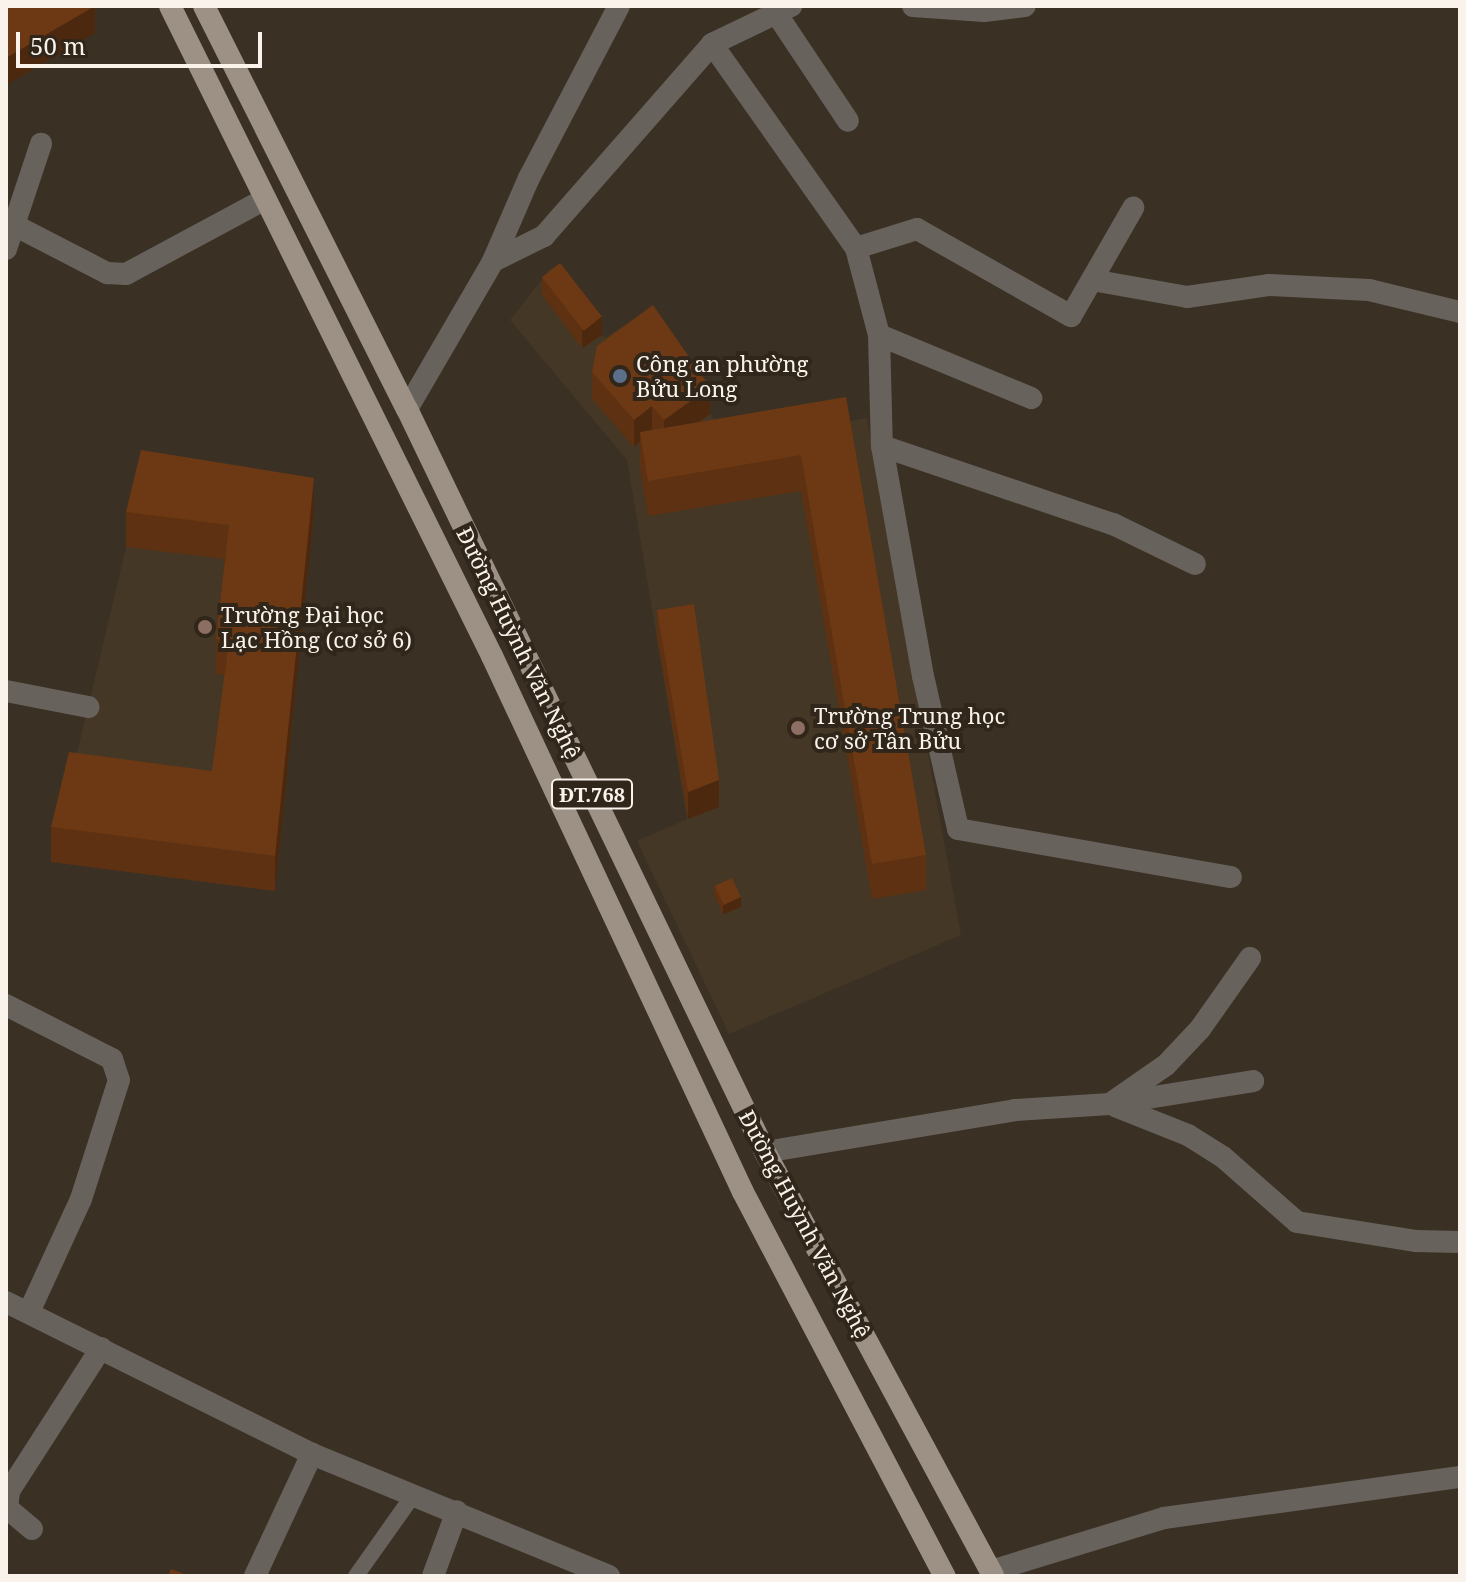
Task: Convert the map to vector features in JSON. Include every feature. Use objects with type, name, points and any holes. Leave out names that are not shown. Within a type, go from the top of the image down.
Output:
[{"type":"main road","name":"Đường Huỳnh Văn Nghệ","points":[[170,6],[375,426],[492,656],[743,1192],[945,1576]]},
{"type":"main road","name":"Đường Huỳnh Văn Nghệ","points":[[204,6],[407,409],[765,1152],[992,1574]]},
{"type":"main road","points":[[375,426],[407,409]]},
{"type":"street","points":[[407,409],[493,261],[529,178],[619,6]]},
{"type":"street","points":[[913,6],[984,11],[1025,6]]},
{"type":"street","points":[[493,261],[544,236],[712,44],[783,8],[848,121]]},
{"type":"street","points":[[712,44],[856,248],[879,335],[882,446],[926,690],[958,829],[1231,877]]},
{"type":"street","points":[[6,249],[41,144]]},
{"type":"street","points":[[14,225],[107,273],[126,274],[265,199]]},
{"type":"street","points":[[856,248],[917,229],[1071,316],[1133,208]]},
{"type":"street","points":[[1092,280],[1187,297],[1268,285],[1369,290],[1460,312]]},
{"type":"street","points":[[879,335],[1031,398]]},
{"type":"street","points":[[882,446],[1113,524],[1195,564]]},
{"type":"street","points":[[6,691],[88,707]]},
{"type":"street","points":[[1110,1104],[1166,1065],[1200,1029],[1250,958]]},
{"type":"street","points":[[6,1005],[112,1059],[119,1080],[81,1199],[29,1312]]},
{"type":"street","points":[[765,1152],[1015,1110],[1110,1104],[1253,1081]]},
{"type":"street","points":[[1110,1104],[1188,1135],[1223,1157],[1297,1222],[1416,1241],[1460,1242]]},
{"type":"street","points":[[6,1302],[312,1454],[609,1576]]},
{"type":"street","points":[[32,1529],[7,1508],[9,1491],[101,1348]]},
{"type":"street","points":[[255,1576],[312,1454]]},
{"type":"street","points":[[992,1574],[1164,1518],[1460,1477]]},
{"type":"street","points":[[433,1576],[457,1511]]},
{"type":"lane","points":[[356,1576],[414,1494]]},
{"type":"shaded area","name":"Trường Trung học cơ sở Tân Bửu","points":[[551,268],[605,338],[640,315],[730,442],[867,418],[961,935],[729,1034],[637,841],[687,819],[627,460],[510,320]]},
{"type":"shaded area","name":"Trường Đại học Lạc Hồng (cơ sở 6)","points":[[141,485],[314,513],[275,891],[51,862]]},
{"type":"building","points":[[6,6],[95,6],[6,58]]},
{"type":"building","points":[[560,263],[602,317],[584,331],[542,277]]},
{"type":"building","points":[[653,305],[710,387],[664,420],[652,406],[634,420],[592,372],[597,346]]},
{"type":"building","points":[[846,397],[926,855],[872,864],[801,455],[648,481],[640,432]]},
{"type":"building","points":[[141,450],[314,478],[275,856],[51,827],[69,752],[212,771],[229,641],[216,639],[229,525],[126,512]]},
{"type":"building","points":[[694,604],[719,780],[688,792],[657,610]]},
{"type":"building","points":[[732,878],[741,897],[724,905],[715,886]]},
{"type":"building","points":[[171,1569],[189,1576],[168,1576]]},
{"type":"place","name":"Công an phường Bửu Long","points":[[620,376]]},
{"type":"place","name":"Trường Đại học Lạc Hồng (cơ sở 6)","points":[[205,627]]},
{"type":"place","name":"Trường Trung học cơ sở Tân Bửu","points":[[798,728]]}]
